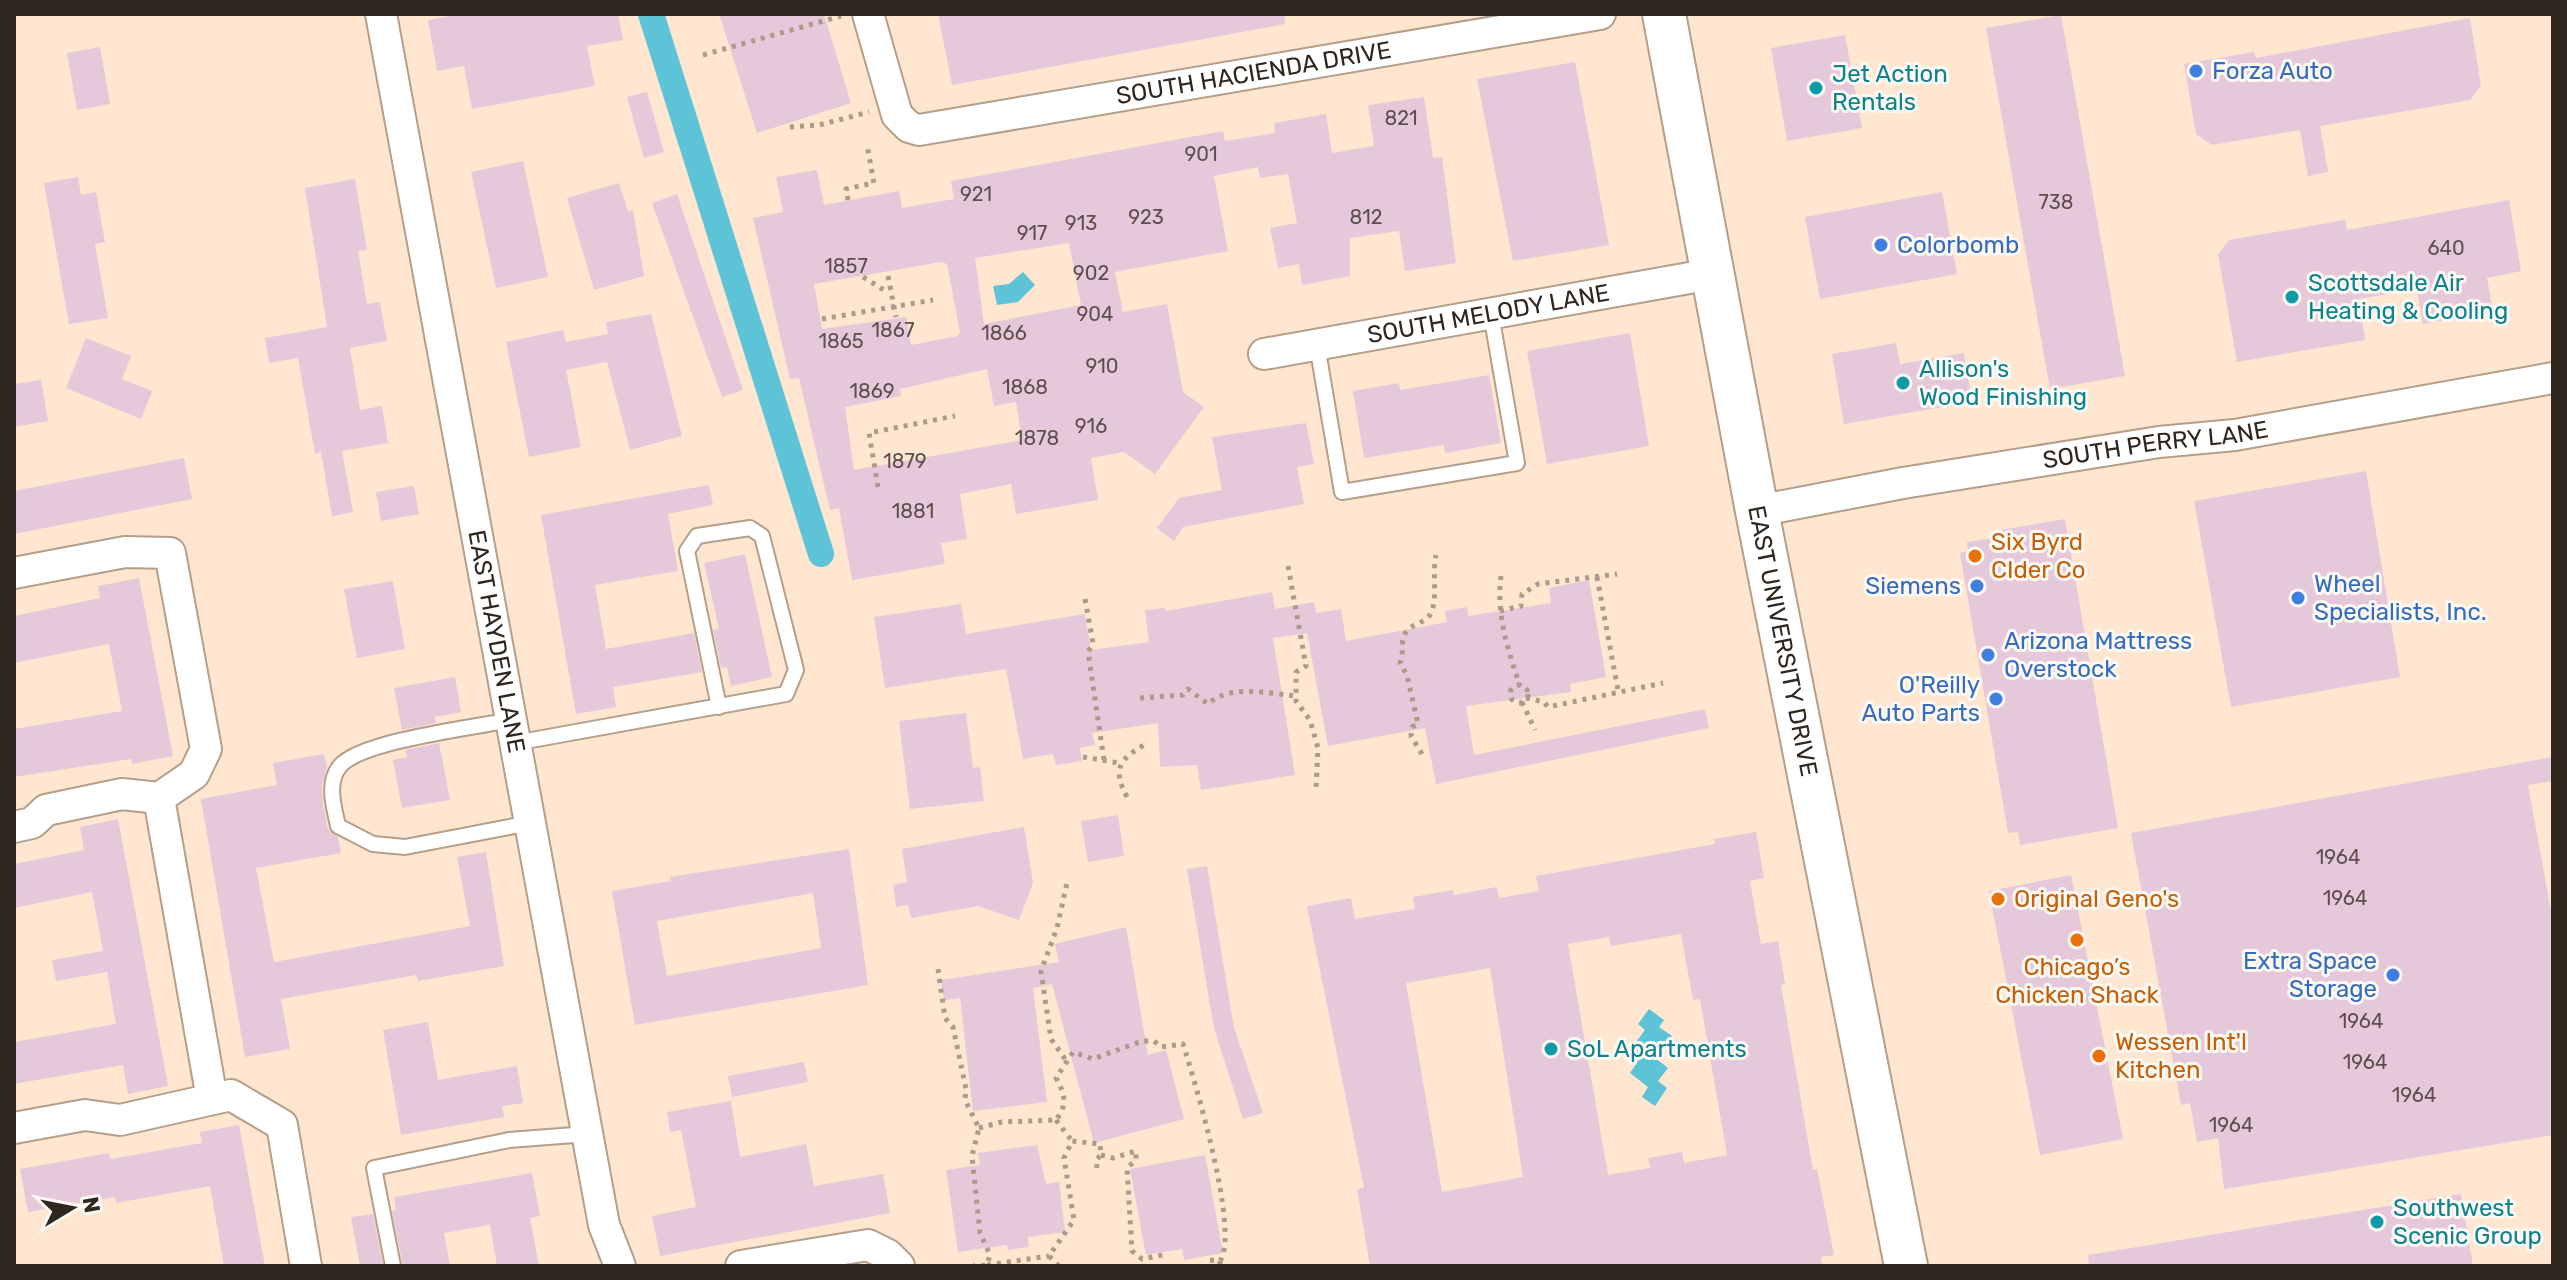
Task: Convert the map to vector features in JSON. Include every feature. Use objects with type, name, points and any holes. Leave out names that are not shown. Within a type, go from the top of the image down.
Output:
[{"type":"main road","name":"EAST UNIVERSITY DRIVE","points":[[1664,14],[1757,511],[1906,1266]]},
{"type":"street","name":"EAST HAYDEN LANE","points":[[381,14],[604,1225],[620,1266]]},
{"type":"street","name":"SOUTH HACIENDA DRIVE","points":[[855,15],[897,115],[909,127],[919,130],[1600,14]]},
{"type":"street","name":"SOUTH MELODY LANE","points":[[1264,354],[1712,274]]},
{"type":"street","name":"SOUTH PERRY LANE","points":[[1757,511],[1903,483],[2159,442],[2235,435],[2553,378]]},
{"type":"street","points":[[14,573],[125,552],[170,553],[206,749],[194,774],[159,798],[122,794],[46,810],[32,823],[14,827]]},
{"type":"street","points":[[159,798],[212,1099]]},
{"type":"street","points":[[14,1128],[85,1115],[120,1120],[231,1095],[282,1125],[306,1266]]},
{"type":"street","points":[[741,1266],[868,1245],[888,1255],[899,1266]]},
{"type":"lane","points":[[1317,345],[1342,492],[1517,463],[1491,314]]},
{"type":"lane","points":[[530,823],[405,847],[373,844],[338,826],[331,786],[340,766],[370,748],[719,707],[786,694],[796,670],[762,536],[750,528],[697,536],[687,551],[719,707]]},
{"type":"lane","points":[[393,1266],[374,1168],[509,1140],[587,1134]]},
{"type":"path","points":[[703,55],[855,15]]},
{"type":"path","points":[[790,127],[819,125],[870,112]]},
{"type":"path","points":[[848,200],[846,189],[874,183],[867,145]]},
{"type":"path","points":[[888,276],[896,317]]},
{"type":"path","points":[[863,277],[884,290],[890,288]]},
{"type":"path","points":[[822,319],[933,300]]},
{"type":"path","points":[[878,487],[869,433],[955,416]]},
{"type":"path","points":[[1422,754],[1411,736],[1412,727],[1418,724],[1407,675],[1400,663],[1403,656],[1401,643],[1408,628],[1429,616],[1432,610],[1434,583],[1431,575],[1436,555]]},
{"type":"path","points":[[1288,566],[1306,666],[1296,672],[1295,696],[1310,720],[1318,748],[1316,790]]},
{"type":"path","points":[[1500,611],[1521,606],[1522,594],[1538,584],[1617,574]]},
{"type":"path","points":[[1501,576],[1500,611],[1513,674],[1520,686],[1527,690],[1524,700],[1535,730]]},
{"type":"path","points":[[1597,577],[1618,690]]},
{"type":"path","points":[[1085,599],[1093,643],[1088,652],[1104,760]]},
{"type":"path","points":[[1520,686],[1510,694],[1514,701],[1544,702],[1548,707],[1663,683]]},
{"type":"path","points":[[1140,698],[1183,695],[1188,689],[1208,704],[1218,695],[1236,692],[1295,696]]},
{"type":"path","points":[[1127,797],[1118,781],[1119,763],[1125,755],[1146,744]]},
{"type":"path","points":[[1083,757],[1119,763]]},
{"type":"path","points":[[1065,1059],[1051,1039],[1041,971],[1057,928],[1067,883]]},
{"type":"path","points":[[938,969],[945,1018],[953,1027],[966,1089],[965,1100],[979,1128],[972,1156],[980,1233],[990,1255],[987,1265]]},
{"type":"path","points":[[1056,1120],[1064,1109],[1065,1093],[1056,1078],[1065,1059],[1073,1052],[1093,1059],[1142,1041],[1154,1041],[1161,1047],[1183,1044],[1204,1109],[1221,1195],[1224,1241],[1220,1263],[1210,1260]]},
{"type":"path","points":[[979,1128],[1002,1122],[1056,1120]]},
{"type":"path","points":[[1056,1120],[1072,1141],[1100,1144],[1101,1155]]},
{"type":"path","points":[[973,1266],[1049,1256],[1074,1220],[1064,1158],[1072,1141]]},
{"type":"path","points":[[1101,1155],[1113,1158],[1136,1151],[1136,1160],[1127,1168],[1132,1251],[1142,1263],[1163,1255]]},
{"type":"path","points":[[1097,1168],[1096,1160],[1101,1155]]},
{"type":"path","points":[[1049,1256],[1059,1266]]},
{"type":"water","points":[[1023,272],[1035,285],[1018,302],[997,305],[993,286],[1009,284]]},
{"type":"water","points":[[1649,1009],[1664,1020],[1659,1027],[1672,1036],[1655,1058],[1668,1068],[1658,1081],[1667,1088],[1655,1106],[1642,1097],[1648,1087],[1630,1073],[1641,1057],[1631,1049],[1645,1030],[1638,1024]]},
{"type":"building","points":[[461,14],[618,14],[623,40],[587,46],[595,86],[472,109],[464,66],[437,71],[428,20]]},
{"type":"building","points":[[719,14],[824,14],[851,103],[757,133]]},
{"type":"building","points":[[938,14],[1284,14],[1285,24],[952,85]]},
{"type":"building","points":[[2061,15],[2125,376],[2050,389],[1986,28]]},
{"type":"building","points":[[2470,18],[2481,86],[2470,100],[2320,126],[2328,172],[2308,176],[2300,130],[2212,145],[2196,134],[2184,64],[2254,52],[2256,58]]},
{"type":"building","name":"Jet Action Rentals","points":[[1845,35],[1862,128],[1787,141],[1771,48]]},
{"type":"building","points":[[100,47],[110,104],[77,110],[67,53]]},
{"type":"building","points":[[1575,62],[1609,245],[1513,261],[1477,79]]},
{"type":"building","points":[[647,92],[664,152],[644,158],[627,97]]},
{"type":"building","points":[[1424,97],[1433,158],[1442,157],[1456,263],[1405,271],[1399,231],[1350,238],[1350,276],[1302,285],[1299,264],[1278,268],[1270,228],[1297,223],[1288,174],[1260,178],[1258,167],[1214,176],[1228,251],[1115,272],[1123,312],[1167,304],[1183,392],[1204,407],[1155,474],[1124,452],[1091,458],[1098,500],[1016,514],[1011,484],[960,494],[967,539],[941,543],[945,564],[852,580],[839,508],[830,510],[799,378],[790,379],[753,218],[783,212],[776,177],[817,170],[824,205],[899,191],[902,208],[954,199],[951,181],[1223,131],[1225,141],[1275,133],[1274,123],[1326,114],[1332,153],[1374,146],[1368,105]],"holes":[[[1069,243],[1081,305],[984,324],[975,258]],[[941,262],[947,264],[960,332],[958,336],[911,345],[906,317],[822,329],[814,284]],[[987,369],[994,406],[1016,402],[1022,440],[854,470],[845,407],[901,396],[900,389]]]},
{"type":"building","points":[[523,161],[548,277],[496,288],[471,172]]},
{"type":"building","points":[[78,177],[81,195],[96,192],[105,242],[95,244],[108,318],[69,324],[44,183]]},
{"type":"building","points":[[355,179],[367,250],[358,251],[367,304],[380,302],[387,341],[350,348],[360,410],[382,406],[388,443],[342,451],[353,512],[332,516],[321,452],[315,454],[298,358],[269,363],[265,338],[327,327],[305,188]]},
{"type":"building","points":[[619,183],[628,212],[633,210],[644,276],[594,290],[567,198]]},
{"type":"building","name":"Colorbomb","points":[[1942,192],[1957,274],[1820,299],[1805,217]]},
{"type":"building","points":[[677,194],[743,390],[722,397],[652,203]]},
{"type":"building","points":[[2509,200],[2521,271],[2487,278],[2493,312],[2423,324],[2417,289],[2359,299],[2365,340],[2237,362],[2218,254],[2229,240],[2345,220],[2347,230]]},
{"type":"building","points":[[651,314],[682,436],[630,450],[607,362],[566,370],[581,447],[529,457],[506,342],[563,330],[566,342],[608,334],[606,322]]},
{"type":"building","points":[[1630,333],[1649,446],[1547,464],[1527,351]]},
{"type":"building","points":[[86,338],[131,356],[122,379],[152,391],[141,419],[66,388]]},
{"type":"building","name":"Allison's Wood Finishing","points":[[1896,343],[1900,364],[1964,353],[1972,402],[1844,424],[1832,354]]},
{"type":"building","points":[[1489,375],[1501,443],[1445,453],[1444,445],[1364,458],[1353,391],[1399,383],[1400,390]]},
{"type":"building","points":[[41,380],[48,421],[14,427],[14,384]]},
{"type":"building","points":[[1306,423],[1314,464],[1297,467],[1304,504],[1183,527],[1174,541],[1157,528],[1179,498],[1222,490],[1212,437]]},
{"type":"building","points":[[184,458],[192,499],[14,534],[14,491]]},
{"type":"building","name":"Wheel Specialists, Inc.","points":[[2366,471],[2400,677],[2231,707],[2194,501]]},
{"type":"building","points":[[709,485],[713,505],[668,514],[678,571],[595,585],[606,649],[694,633],[702,672],[613,687],[616,707],[576,714],[541,515]]},
{"type":"building","points":[[414,486],[419,514],[381,521],[376,492]]},
{"type":"building","points":[[2065,519],[2118,828],[2020,845],[2018,832],[2008,833],[1960,553],[1968,551],[1967,542],[2001,537],[2000,530]]},
{"type":"building","points":[[745,554],[772,677],[731,686],[727,667],[721,668],[713,630],[719,629],[704,563]]},
{"type":"building","points":[[139,578],[173,756],[132,764],[131,759],[14,777],[14,729],[122,711],[109,644],[14,663],[14,616],[100,598],[98,586]]},
{"type":"building","points":[[1589,580],[1606,677],[1570,684],[1571,692],[1466,706],[1474,755],[1705,709],[1709,728],[1436,784],[1425,728],[1328,746],[1307,633],[1273,638],[1295,775],[1201,790],[1197,765],[1160,767],[1158,723],[1092,733],[1095,745],[1080,748],[1082,761],[1056,765],[1053,754],[1023,759],[1006,669],[885,688],[874,617],[961,604],[966,634],[1085,614],[1091,650],[1149,642],[1145,610],[1165,608],[1166,611],[1272,592],[1275,609],[1314,602],[1316,613],[1341,609],[1346,641],[1447,622],[1445,611],[1467,607],[1468,616],[1551,603],[1549,588]]},
{"type":"building","points":[[393,581],[405,649],[357,658],[344,589]]},
{"type":"building","points":[[455,677],[461,712],[435,717],[436,723],[402,730],[394,688]]},
{"type":"building","points":[[966,713],[973,768],[980,767],[984,801],[910,809],[899,721]]},
{"type":"building","points":[[439,743],[450,800],[402,808],[393,760],[407,757],[405,750]]},
{"type":"building","points":[[324,754],[327,768],[322,786],[323,805],[328,829],[338,837],[341,853],[256,868],[274,962],[470,926],[457,857],[486,852],[504,966],[418,981],[416,975],[281,999],[290,1049],[245,1057],[201,799],[277,785],[273,763]]},
{"type":"building","points":[[2553,757],[2553,781],[2528,785],[2553,922],[2553,1135],[2224,1189],[2218,1138],[2197,1142],[2190,1103],[2181,1105],[2131,833]]},
{"type":"building","points":[[1118,815],[1124,856],[1088,862],[1081,821]]},
{"type":"building","points":[[118,819],[168,1086],[128,1094],[123,1065],[14,1084],[14,1042],[116,1024],[107,972],[56,981],[52,960],[103,951],[92,892],[14,908],[14,864],[84,850],[80,827]]},
{"type":"building","points":[[1024,827],[1033,883],[1019,920],[978,906],[911,918],[908,905],[896,907],[893,885],[907,882],[902,849]]},
{"type":"building","name":"SoL Apartments","points":[[1756,832],[1764,878],[1750,881],[1761,944],[1778,941],[1785,984],[1781,985],[1813,1170],[1817,1169],[1834,1255],[1821,1257],[1822,1266],[1370,1266],[1357,1189],[1364,1188],[1307,906],[1351,898],[1355,919],[1415,909],[1413,897],[1453,890],[1454,895],[1497,887],[1499,898],[1539,891],[1536,876],[1715,844],[1714,839]],"holes":[[[1681,934],[1693,1000],[1700,999],[1727,1155],[1684,1163],[1682,1152],[1648,1158],[1650,1168],[1608,1175],[1568,944],[1609,937],[1611,946]],[[1490,968],[1523,1177],[1442,1192],[1406,983]]]},
{"type":"building","points":[[849,849],[868,985],[635,1025],[612,891],[671,881],[670,877]],"holes":[[[813,893],[821,948],[667,976],[657,921]]]},
{"type":"building","points":[[1207,866],[1234,1028],[1263,1113],[1243,1119],[1214,1028],[1187,869]]},
{"type":"building","points":[[2071,875],[2123,1139],[2040,1155],[1989,891]]},
{"type":"building","points":[[1126,927],[1148,1055],[1166,1050],[1184,1119],[1094,1143],[1052,984],[1033,988],[1047,1102],[973,1111],[960,998],[944,1000],[941,980],[1059,962],[1055,944]]},
{"type":"building","points":[[428,1022],[438,1080],[517,1066],[523,1103],[502,1106],[504,1117],[401,1135],[383,1030]]},
{"type":"building","points":[[804,1062],[808,1082],[732,1097],[728,1076]]},
{"type":"building","points":[[731,1101],[740,1157],[806,1144],[814,1186],[883,1174],[890,1213],[660,1256],[652,1216],[696,1207],[681,1130],[670,1132],[667,1112]]},
{"type":"building","points":[[239,1125],[265,1266],[224,1266],[210,1186],[116,1203],[115,1197],[28,1212],[20,1169],[109,1153],[110,1159],[202,1143],[200,1132]]},
{"type":"building","points":[[1037,1145],[1046,1184],[1059,1182],[1065,1232],[1028,1237],[1029,1247],[1008,1250],[1007,1245],[958,1252],[946,1170],[980,1165],[978,1153]]},
{"type":"building","points":[[1205,1155],[1223,1253],[1184,1260],[1182,1249],[1146,1255],[1130,1169]]},
{"type":"building","points":[[532,1173],[540,1216],[530,1218],[539,1266],[497,1266],[490,1225],[444,1233],[450,1266],[403,1266],[392,1211],[396,1210],[394,1197]]},
{"type":"building","name":"Southwest Scenic Group","points":[[2461,1194],[2473,1266],[2089,1266],[2088,1255]]},
{"type":"building","points":[[373,1214],[383,1266],[360,1266],[351,1217]]},
{"type":"waterway","points":[[651,14],[821,554]]},
{"type":"place","name":"Forza Auto","points":[[2196,71]]},
{"type":"place","name":"Jet Action Rentals","points":[[1816,88]]},
{"type":"place","name":"Colorbomb","points":[[1881,245]]},
{"type":"place","name":"Scottsdale Air Heating & Cooling","points":[[2292,297]]},
{"type":"place","name":"Allison's Wood Finishing","points":[[1903,383]]},
{"type":"place","name":"Six Byrd CIder Co","points":[[1975,556]]},
{"type":"place","name":"Siemens","points":[[1977,586]]},
{"type":"place","name":"Wheel Specialists, Inc.","points":[[2298,598]]},
{"type":"place","name":"Arizona Mattress Overstock","points":[[1988,655]]},
{"type":"place","name":"O'Reilly Auto Parts","points":[[1996,699]]},
{"type":"place","name":"Original Geno's","points":[[1998,899]]},
{"type":"place","name":"Chicago’s Chicken Shack","points":[[2077,940]]},
{"type":"place","name":"Extra Space Storage","points":[[2393,975]]},
{"type":"place","name":"SoL Apartments","points":[[1551,1049]]},
{"type":"place","name":"Wessen Int'l Kitchen","points":[[2099,1056]]},
{"type":"place","name":"Southwest Scenic Group","points":[[2377,1222]]}]
